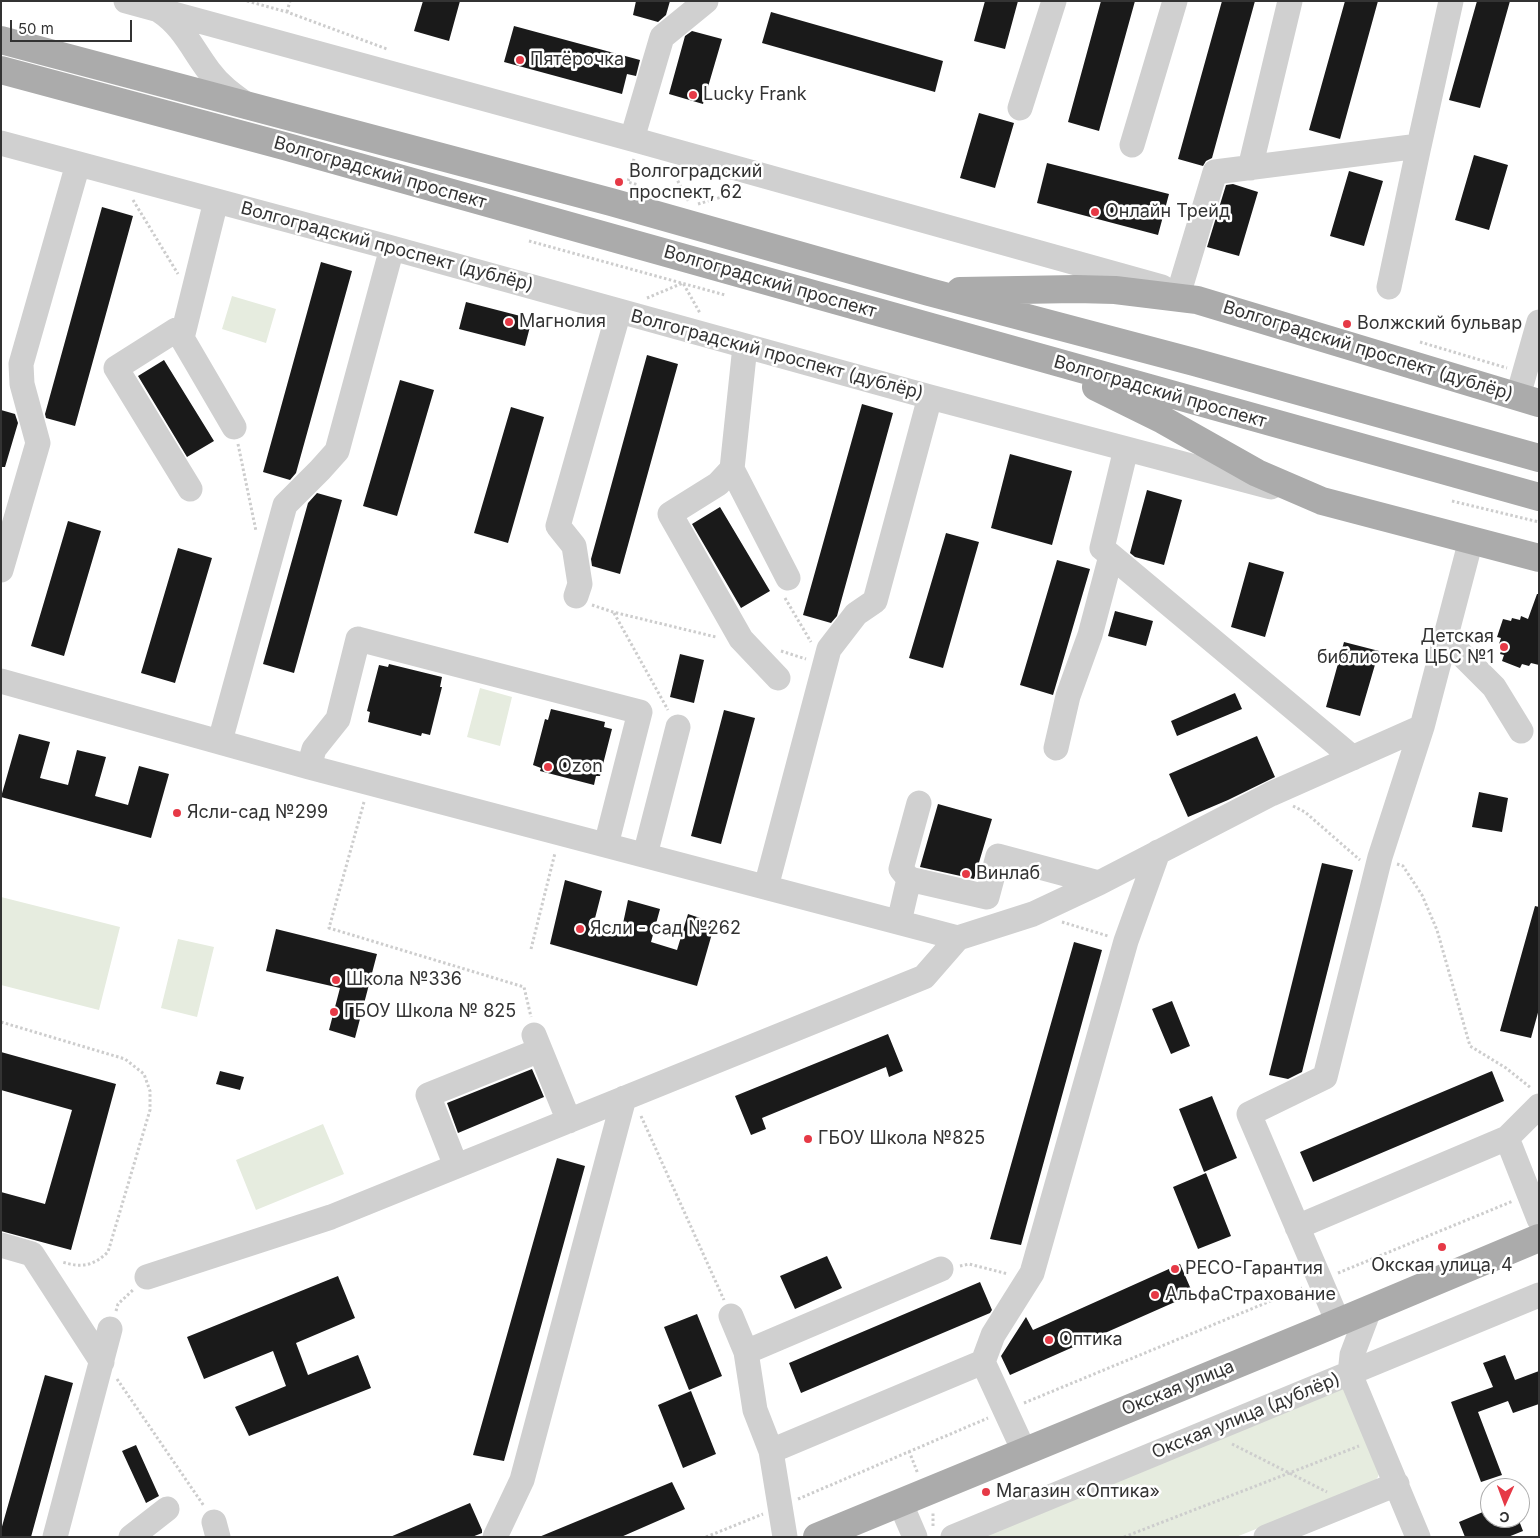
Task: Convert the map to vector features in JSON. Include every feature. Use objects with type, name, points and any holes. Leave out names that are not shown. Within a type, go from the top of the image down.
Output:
[{"type":"main road","name":"Волгоградский проспект","points":[[1,40],[611,202],[929,292],[1194,362],[1539,458]]},
{"type":"main road","name":"Волгоградский проспект","points":[[1,70],[274,144],[1539,497]]},
{"type":"main road","name":"Волгоградский проспект (дублёр)","points":[[929,292],[1076,288],[1188,296],[1528,400]]},
{"type":"main road","name":"Волгоградский проспект (дублёр)","points":[[1034,356],[1163,420],[1257,473],[1322,501],[1539,558]]},
{"type":"main road","name":"Окская улица","points":[[817,1537],[1539,1238]]},
{"type":"street","name":"Волгоградский проспект (дублёр)","points":[[126,1],[632,139],[1188,296]]},
{"type":"street","points":[[632,139],[662,37],[706,1]]},
{"type":"street","points":[[1020,108],[1054,1]]},
{"type":"street","points":[[1132,145],[1175,1]]},
{"type":"street","points":[[1250,168],[1290,1]]},
{"type":"street","points":[[1389,287],[1451,1]]},
{"type":"street","points":[[160,10],[172,18],[209,71],[225,89],[252,108]]},
{"type":"street","name":"Волгоградский проспект (дублёр)","points":[[1,143],[392,248],[930,397],[1322,501]]},
{"type":"street","points":[[1188,296],[1215,172],[1419,146]]},
{"type":"street","points":[[1,570],[38,443],[22,384],[21,364],[78,164]]},
{"type":"street","points":[[182,338],[216,201]]},
{"type":"street","points":[[220,741],[285,505],[337,451],[392,248]]},
{"type":"street","points":[[576,596],[580,584],[574,546],[558,526],[619,311]]},
{"type":"street","points":[[1528,400],[1539,322]]},
{"type":"street","points":[[190,488],[116,368],[176,330],[234,427]]},
{"type":"street","points":[[745,346],[732,469],[788,578]]},
{"type":"street","points":[[766,887],[828,648],[856,614],[875,601],[930,397]]},
{"type":"street","points":[[1126,449],[1102,548],[1353,758]]},
{"type":"street","points":[[732,469],[718,484],[670,514],[741,640],[778,678]]},
{"type":"street","points":[[1338,1322],[1249,1114],[1325,1077],[1380,857],[1422,727],[1471,540]]},
{"type":"street","points":[[1056,748],[1068,696],[1090,635],[1111,556]]},
{"type":"street","points":[[1445,638],[1494,687],[1521,731]]},
{"type":"street","points":[[309,767],[314,749],[338,719],[358,639],[640,712],[606,845]]},
{"type":"street","points":[[1,681],[309,767],[958,938]]},
{"type":"street","points":[[645,855],[678,727]]},
{"type":"street","points":[[147,1277],[331,1216],[924,977],[958,938],[1033,914],[1099,883],[1271,794],[1422,727]]},
{"type":"street","points":[[919,803],[901,869],[909,879],[987,897],[998,856],[1099,883]]},
{"type":"street","points":[[1024,1451],[983,1362],[993,1335],[1028,1280],[1035,1263],[1126,941],[1158,852]]},
{"type":"street","points":[[899,922],[909,879]]},
{"type":"street","points":[[456,1166],[428,1095],[537,1042],[569,1121]]},
{"type":"street","points":[[495,1537],[522,1480],[628,1097]]},
{"type":"street","points":[[1297,1227],[1506,1138],[1535,1097]]},
{"type":"street","points":[[1506,1138],[1539,1219]]},
{"type":"street","points":[[1,1245],[32,1254],[102,1362]]},
{"type":"street","points":[[746,1352],[941,1269]]},
{"type":"street","name":"Окская улица (дублёр)","points":[[953,1537],[1539,1295]]},
{"type":"street","points":[[1368,1310],[1352,1355],[1350,1374],[1418,1537]]},
{"type":"street","points":[[731,1316],[746,1352],[755,1410],[771,1451],[785,1537]]},
{"type":"street","points":[[55,1537],[110,1330]]},
{"type":"street","points":[[771,1451],[983,1362]]},
{"type":"street","points":[[1266,1537],[1397,1484]]},
{"type":"street","points":[[900,1502],[915,1537]]},
{"type":"street","points":[[131,1537],[167,1509]]},
{"type":"path","points":[[287,12],[290,1]]},
{"type":"path","points":[[692,206],[744,191]]},
{"type":"path","points":[[130,195],[192,297]]},
{"type":"path","points":[[529,241],[725,295]]},
{"type":"path","points":[[643,300],[683,282]]},
{"type":"path","points":[[683,282],[702,318]]},
{"type":"path","points":[[234,427],[256,532]]},
{"type":"path","points":[[1452,500],[1539,522]]},
{"type":"path","points":[[576,596],[584,602],[613,612],[726,640],[741,640]]},
{"type":"path","points":[[613,612],[678,727]]},
{"type":"path","points":[[773,649],[824,664]]},
{"type":"path","points":[[369,783],[329,928],[524,987],[537,1042]]},
{"type":"path","points":[[1271,794],[1305,812],[1358,858],[1374,882]]},
{"type":"path","points":[[531,949],[560,833]]},
{"type":"path","points":[[1380,857],[1403,866],[1422,895],[1437,930],[1470,1046],[1506,1068],[1535,1097]]},
{"type":"path","points":[[1033,914],[1126,941]]},
{"type":"path","points":[[1,1022],[125,1059],[144,1074],[150,1091],[150,1110],[108,1252],[98,1262],[80,1266],[72,1266],[32,1254]]},
{"type":"path","points":[[628,1097],[731,1316]]},
{"type":"path","points":[[706,1537],[1529,1194]]},
{"type":"path","points":[[941,1269],[969,1264],[1028,1280]]},
{"type":"path","points":[[110,1330],[118,1304],[147,1277]]},
{"type":"path","points":[[102,1362],[123,1386],[216,1529]]},
{"type":"path","points":[[1208,1432],[1350,1503]]},
{"type":"path","points":[[1124,1537],[1378,1438]]},
{"type":"shaded area","points":[[232,296],[276,309],[266,343],[222,329]]},
{"type":"shaded area","points":[[480,688],[512,697],[500,746],[467,737]]},
{"type":"shaded area","points":[[1,897],[120,927],[99,1010],[1,985]]},
{"type":"shaded area","points":[[178,939],[214,947],[197,1017],[161,1008]]},
{"type":"shaded area","points":[[323,1124],[344,1174],[256,1210],[236,1160]]},
{"type":"shaded area","points":[[1331,1386],[1348,1390],[1380,1469],[1378,1477],[1374,1482],[1236,1537],[973,1537]]},
{"type":"building","points":[[423,1],[460,1],[449,41],[414,31]]},
{"type":"building","points":[[636,1],[670,1],[666,15],[658,22],[633,15]]},
{"type":"building","points":[[985,1],[1018,1],[1005,49],[974,41]]},
{"type":"building","points":[[1101,1],[1135,1],[1099,131],[1068,122]]},
{"type":"building","points":[[1222,1],[1255,1],[1212,158],[1206,161],[1203,166],[1178,159]]},
{"type":"building","points":[[1345,1],[1378,1],[1340,139],[1309,130]]},
{"type":"building","points":[[1477,1],[1510,1],[1480,108],[1449,100]]},
{"type":"building","points":[[771,12],[943,61],[935,92],[762,43]]},
{"type":"building","points":[[514,26],[640,60],[636,76],[627,74],[622,94],[504,62]]},
{"type":"building","points":[[692,31],[722,39],[703,104],[669,94],[685,36]]},
{"type":"building","points":[[979,113],[1014,123],[995,188],[960,178]]},
{"type":"building","points":[[1474,155],[1508,165],[1489,230],[1455,220]]},
{"type":"building","points":[[1047,163],[1169,194],[1158,235],[1037,203]]},
{"type":"building","points":[[1349,171],[1383,181],[1364,246],[1330,236]]},
{"type":"building","points":[[1233,184],[1258,192],[1239,256],[1207,247],[1226,185]]},
{"type":"building","points":[[102,207],[133,216],[75,426],[46,418],[45,414]]},
{"type":"building","points":[[321,262],[352,271],[296,473],[290,480],[263,472]]},
{"type":"building","points":[[466,302],[532,319],[525,346],[459,329]]},
{"type":"building","points":[[647,355],[678,364],[620,574],[592,566],[591,559]]},
{"type":"building","points":[[164,360],[214,441],[187,457],[138,376]]},
{"type":"building","points":[[400,380],[434,390],[397,516],[363,506]]},
{"type":"building","points":[[862,404],[893,413],[837,616],[831,623],[803,615]]},
{"type":"building","points":[[511,407],[544,417],[508,543],[474,533]]},
{"type":"building","points":[[1,410],[15,414],[18,423],[5,467],[1,467]]},
{"type":"building","points":[[1010,454],[1072,471],[1052,545],[991,528]]},
{"type":"building","points":[[1147,490],[1182,500],[1164,565],[1135,557],[1130,553]]},
{"type":"building","points":[[317,493],[342,500],[294,673],[263,664],[308,503]]},
{"type":"building","points":[[720,507],[770,591],[741,608],[692,524]]},
{"type":"building","points":[[68,521],[101,531],[64,656],[31,646]]},
{"type":"building","points":[[946,533],[979,542],[943,668],[909,658]]},
{"type":"building","points":[[178,548],[212,558],[175,683],[141,673]]},
{"type":"building","points":[[1057,560],[1090,569],[1053,695],[1020,685]]},
{"type":"building","points":[[1249,562],[1284,572],[1265,637],[1231,627]]},
{"type":"building","points":[[1537,594],[1539,594],[1539,665],[1531,663],[1529,666],[1522,664],[1520,668],[1502,661],[1504,655],[1500,654],[1503,646],[1499,644],[1501,638],[1497,637],[1503,619],[1511,621],[1512,618],[1520,620],[1521,616],[1528,619]]},
{"type":"building","points":[[1115,611],[1153,621],[1146,646],[1108,636]]},
{"type":"building","points":[[1344,642],[1379,651],[1360,716],[1326,707]]},
{"type":"building","points":[[680,654],[704,660],[694,703],[670,697]]},
{"type":"building","points":[[389,664],[442,677],[440,687],[442,687],[430,735],[422,733],[421,736],[368,722],[370,712],[367,711],[379,665],[388,667]]},
{"type":"building","points":[[1235,693],[1242,709],[1177,736],[1171,721]]},
{"type":"building","points":[[551,709],[605,722],[604,727],[612,729],[600,776],[596,776],[594,785],[540,771],[541,768],[533,765],[545,719],[548,720]]},
{"type":"building","points":[[724,710],[755,718],[721,844],[691,836]]},
{"type":"building","points":[[19,734],[50,742],[40,778],[68,785],[77,750],[106,757],[95,796],[128,805],[139,766],[169,774],[151,838],[1,797]]},
{"type":"building","points":[[1257,736],[1275,777],[1188,817],[1169,774]]},
{"type":"building","points":[[1479,792],[1508,798],[1502,832],[1472,827]]},
{"type":"building","points":[[938,804],[992,819],[974,879],[920,867]]},
{"type":"building","points":[[1322,863],[1353,870],[1302,1072],[1288,1079],[1269,1075]]},
{"type":"building","name":"Ясли - сад №262","points":[[565,880],[602,891],[593,926],[621,933],[628,900],[660,909],[651,942],[677,950],[688,914],[715,923],[697,986],[550,944]]},
{"type":"building","points":[[1535,906],[1539,907],[1539,1009],[1531,1038],[1500,1031]]},
{"type":"building","name":"Школа №336","points":[[276,929],[377,954],[355,1038],[329,1030],[340,988],[266,971]]},
{"type":"building","points":[[1074,942],[1102,950],[1021,1245],[990,1239]]},
{"type":"building","points":[[1172,1001],[1190,1046],[1171,1054],[1152,1009]]},
{"type":"building","points":[[888,1034],[903,1071],[889,1077],[886,1067],[762,1118],[766,1129],[751,1135],[735,1096]]},
{"type":"building","points":[[1,1052],[116,1084],[71,1250],[1,1231],[1,1192],[45,1204],[72,1110],[1,1090]]},
{"type":"building","points":[[532,1069],[544,1097],[458,1133],[447,1103]]},
{"type":"building","points":[[220,1071],[244,1077],[240,1090],[216,1084]]},
{"type":"building","points":[[1492,1071],[1504,1101],[1313,1182],[1300,1152]]},
{"type":"building","points":[[1212,1096],[1237,1158],[1204,1172],[1179,1109]]},
{"type":"building","points":[[557,1158],[585,1166],[504,1461],[473,1455]]},
{"type":"building","points":[[1206,1173],[1231,1236],[1198,1249],[1173,1187]]},
{"type":"building","points":[[827,1256],[842,1288],[795,1309],[780,1276]]},
{"type":"building","points":[[1180,1264],[1193,1294],[1010,1375],[1001,1356],[1026,1317],[1033,1330]]},
{"type":"building","points":[[338,1276],[355,1318],[296,1343],[308,1375],[358,1355],[371,1388],[249,1436],[235,1407],[286,1386],[273,1351],[204,1379],[187,1337]]},
{"type":"building","points":[[980,1282],[992,1310],[990,1313],[801,1393],[789,1363]]},
{"type":"building","points":[[697,1314],[722,1376],[689,1390],[664,1327]]},
{"type":"building","points":[[1505,1355],[1515,1380],[1539,1371],[1539,1404],[1513,1413],[1508,1401],[1478,1412],[1502,1475],[1480,1479],[1451,1402],[1493,1387],[1483,1363]]},
{"type":"building","points":[[45,1375],[73,1383],[31,1537],[1,1537],[1,1530]]},
{"type":"building","points":[[691,1391],[716,1454],[683,1468],[658,1405]]},
{"type":"building","points":[[136,1445],[159,1496],[146,1503],[122,1451]]},
{"type":"building","points":[[672,1482],[685,1509],[621,1537],[539,1537]]},
{"type":"building","points":[[470,1503],[482,1533],[472,1537],[390,1537]]},
{"type":"building","points":[[1480,1513],[1480,1528],[1522,1528],[1523,1531],[1508,1537],[1465,1537],[1459,1522]]},
{"type":"place","name":"Пятёрочка","points":[[520,60]]},
{"type":"place","name":"Lucky Frank","points":[[693,95]]},
{"type":"place","name":"Волгоградский проспект, 62","points":[[619,182]]},
{"type":"place","name":"Онлайн Трейд","points":[[1095,212]]},
{"type":"place","name":"Магнолия","points":[[509,322]]},
{"type":"place","name":"Волжский бульвар","points":[[1347,324]]},
{"type":"place","name":"Детская библиотека ЦБС №1","points":[[1504,647]]},
{"type":"place","name":"Ozon","points":[[548,767]]},
{"type":"place","name":"Ясли-сад №299","points":[[177,813]]},
{"type":"place","name":"Винлаб","points":[[966,874]]},
{"type":"place","name":"Ясли - сад №262","points":[[580,929]]},
{"type":"place","name":"Школа №336","points":[[336,980]]},
{"type":"place","name":"ГБОУ Школа № 825","points":[[334,1012]]},
{"type":"place","name":"ГБОУ Школа №825","points":[[808,1139]]},
{"type":"place","name":"Окская улица, 4","points":[[1442,1247]]},
{"type":"place","name":"РЕСО-Гарантия","points":[[1175,1269]]},
{"type":"place","name":"АльфаСтрахование","points":[[1155,1295]]},
{"type":"place","name":"Оптика","points":[[1049,1340]]},
{"type":"place","name":"Магазин «Оптика»","points":[[986,1492]]}]
